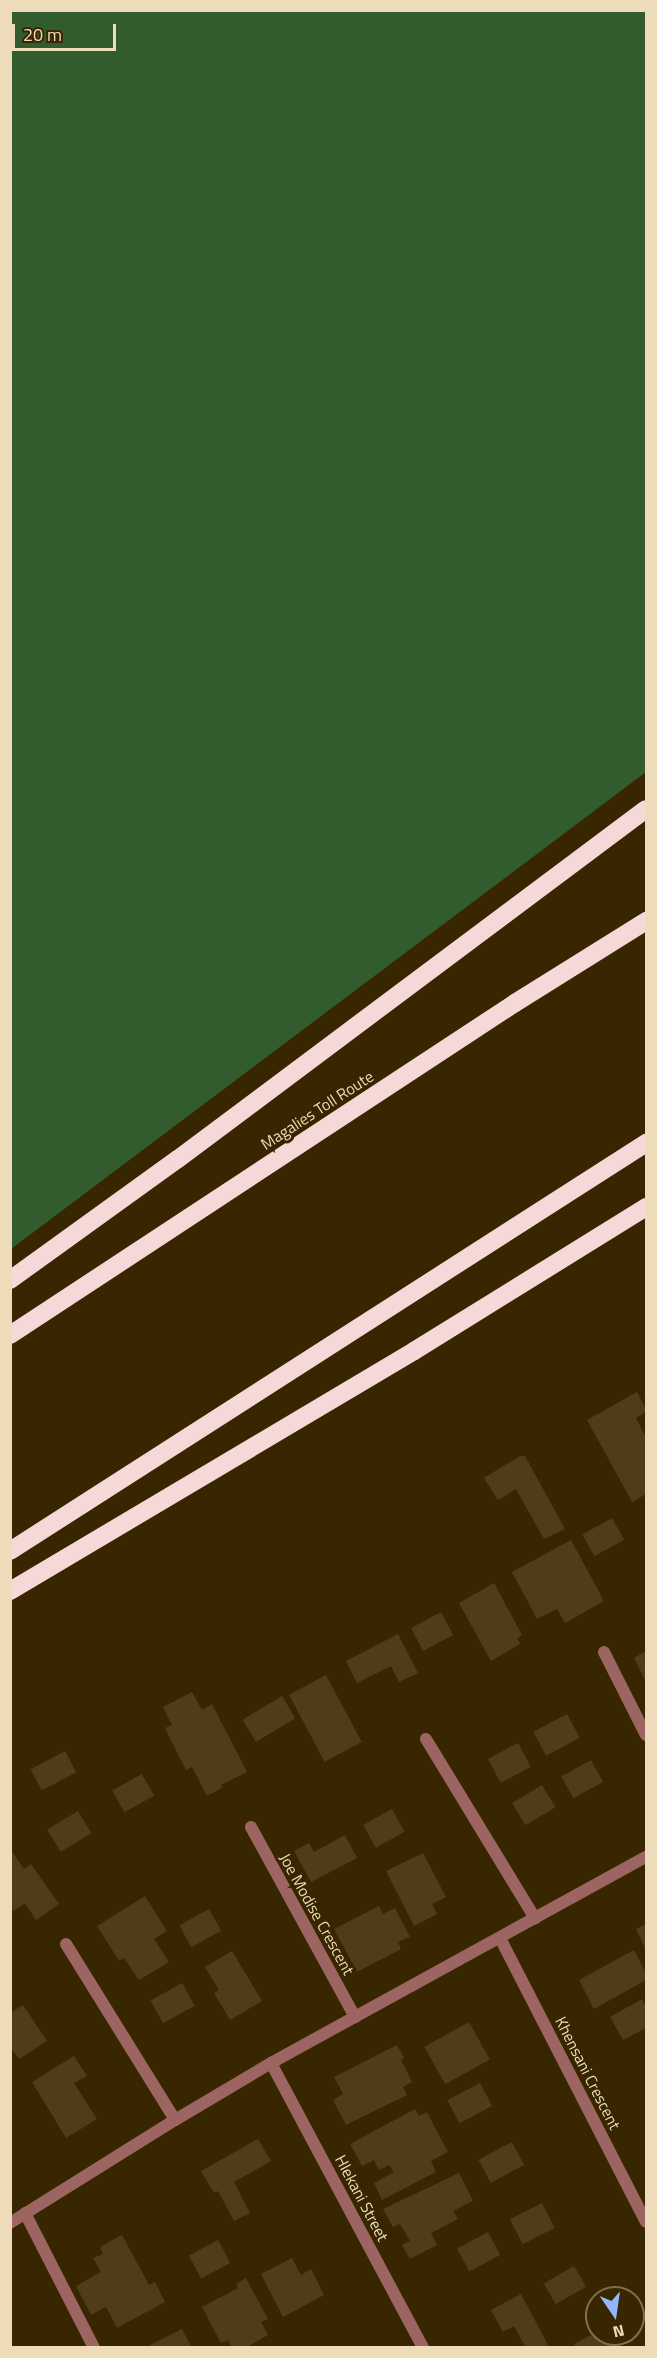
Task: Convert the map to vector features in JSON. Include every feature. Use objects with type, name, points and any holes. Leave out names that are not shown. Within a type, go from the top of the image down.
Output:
[{"type":"highway","points":[[10,1280],[178,1159],[646,809]]},
{"type":"highway","name":"Magalies Toll Route","points":[[10,1335],[515,1003],[646,921]]},
{"type":"highway","points":[[10,1551],[646,1143]]},
{"type":"highway","points":[[10,1591],[414,1351],[646,1207]]},
{"type":"street","points":[[604,1652],[646,1735]]},
{"type":"street","points":[[426,1739],[535,1918]]},
{"type":"street","name":"Joe Modise Crescent","points":[[251,1827],[355,2017]]},
{"type":"street","points":[[10,2223],[271,2063],[646,1857]]},
{"type":"street","name":"Khensani Crescent","points":[[500,1938],[646,2222]]},
{"type":"street","points":[[66,1944],[175,2120]]},
{"type":"street","name":"Hlekani Street","points":[[271,2063],[423,2348]]},
{"type":"street","points":[[25,2213],[94,2348]]},
{"type":"green space","points":[[11,10],[646,11],[646,772],[11,1249]]},
{"type":"building","points":[[637,1392],[646,1409],[646,1412],[636,1418],[646,1438],[646,1494],[632,1502],[587,1420]]},
{"type":"building","points":[[520,1456],[525,1456],[565,1529],[544,1539],[516,1489],[498,1500],[484,1478]]},
{"type":"building","points":[[612,1518],[624,1540],[594,1556],[582,1534]]},
{"type":"building","points":[[571,1540],[604,1601],[565,1623],[557,1609],[537,1619],[512,1572]]},
{"type":"building","points":[[494,1583],[522,1635],[517,1638],[520,1644],[491,1661],[459,1603]]},
{"type":"building","points":[[441,1612],[453,1635],[423,1651],[411,1628]]},
{"type":"building","points":[[398,1634],[418,1673],[399,1682],[391,1666],[357,1683],[346,1661]]},
{"type":"building","points":[[646,1651],[646,1682],[634,1658]]},
{"type":"building","points":[[326,1675],[362,1742],[325,1762],[289,1695]]},
{"type":"building","points":[[192,1692],[202,1710],[212,1704],[247,1772],[221,1785],[222,1788],[207,1796],[192,1767],[186,1770],[165,1728],[172,1725],[163,1707]]},
{"type":"building","points":[[282,1696],[295,1718],[256,1742],[243,1720]]},
{"type":"building","points":[[567,1714],[580,1738],[546,1756],[533,1732]]},
{"type":"building","points":[[518,1743],[531,1767],[501,1783],[488,1759]]},
{"type":"building","points":[[65,1751],[76,1772],[42,1791],[31,1769]]},
{"type":"building","points":[[591,1760],[603,1782],[573,1798],[561,1776]]},
{"type":"building","points":[[142,1774],[154,1796],[124,1812],[112,1790]]},
{"type":"building","points":[[542,1785],[555,1807],[525,1825],[512,1803]]},
{"type":"building","points":[[392,1809],[405,1832],[376,1848],[363,1825]]},
{"type":"building","points":[[78,1811],[91,1833],[61,1852],[47,1830]]},
{"type":"building","points":[[345,1835],[357,1858],[311,1882],[294,1851],[309,1843],[314,1852]]},
{"type":"building","points":[[10,1849],[24,1869],[31,1864],[59,1904],[36,1920],[25,1903],[14,1911],[10,1906]]},
{"type":"building","points":[[423,1853],[446,1897],[432,1904],[437,1914],[414,1926],[386,1871]]},
{"type":"building","points":[[145,1896],[167,1931],[154,1939],[169,1962],[139,1980],[124,1958],[119,1961],[97,1926]]},
{"type":"building","points":[[379,1906],[383,1914],[395,1908],[410,1937],[398,1942],[401,1949],[357,1972],[334,1929]]},
{"type":"building","points":[[209,1909],[221,1931],[191,1947],[179,1925]]},
{"type":"building","points":[[646,1924],[646,1950],[636,1929]]},
{"type":"building","points":[[634,1950],[646,1973],[646,1980],[594,2009],[579,1980]]},
{"type":"building","points":[[232,1951],[262,2001],[230,2020],[214,1993],[219,1990],[205,1967]]},
{"type":"building","points":[[182,1983],[195,2006],[163,2023],[151,2000]]},
{"type":"building","points":[[642,1999],[646,2007],[646,2028],[623,2040],[610,2017]]},
{"type":"building","points":[[23,2005],[47,2041],[19,2059],[10,2047],[10,2013]]},
{"type":"building","points":[[469,2022],[490,2060],[445,2084],[424,2047]]},
{"type":"building","points":[[397,2045],[404,2058],[401,2060],[412,2082],[403,2087],[407,2095],[346,2125],[333,2100],[343,2094],[334,2077]]},
{"type":"building","points":[[74,2056],[87,2076],[74,2083],[97,2119],[66,2138],[32,2082]]},
{"type":"building","points":[[480,2083],[492,2106],[460,2123],[447,2100]]},
{"type":"building","points":[[415,2109],[419,2116],[427,2112],[448,2152],[431,2161],[436,2172],[382,2200],[374,2183],[394,2172],[389,2165],[379,2170],[374,2160],[362,2166],[350,2144]]},
{"type":"building","points":[[258,2139],[271,2161],[234,2182],[250,2213],[234,2221],[218,2191],[214,2193],[201,2171]]},
{"type":"building","points":[[512,2142],[524,2165],[491,2183],[478,2160]]},
{"type":"building","points":[[459,2173],[473,2201],[453,2211],[458,2219],[431,2233],[437,2245],[410,2259],[402,2245],[410,2241],[400,2224],[393,2227],[383,2209]]},
{"type":"building","points":[[542,2203],[555,2228],[523,2244],[510,2219]]},
{"type":"building","points":[[488,2232],[500,2255],[469,2271],[457,2248]]},
{"type":"building","points":[[122,2235],[149,2285],[155,2282],[165,2302],[117,2328],[106,2307],[91,2315],[76,2286],[101,2272],[93,2258],[103,2254],[100,2247]]},
{"type":"building","points":[[218,2240],[230,2263],[201,2278],[189,2255]]},
{"type":"building","points":[[292,2258],[301,2275],[311,2269],[324,2295],[283,2317],[261,2274]]},
{"type":"building","points":[[574,2266],[585,2287],[556,2304],[544,2284]]},
{"type":"building","points":[[246,2278],[268,2319],[261,2322],[268,2335],[245,2348],[232,2348],[228,2340],[221,2343],[202,2307],[238,2288],[236,2284]]},
{"type":"building","points":[[521,2294],[548,2345],[542,2348],[526,2348],[514,2326],[503,2332],[491,2310]]},
{"type":"building","points":[[182,2329],[192,2348],[144,2348]]},
{"type":"building","points":[[585,2338],[585,2346],[614,2346],[615,2348],[576,2348],[574,2344]]}]
